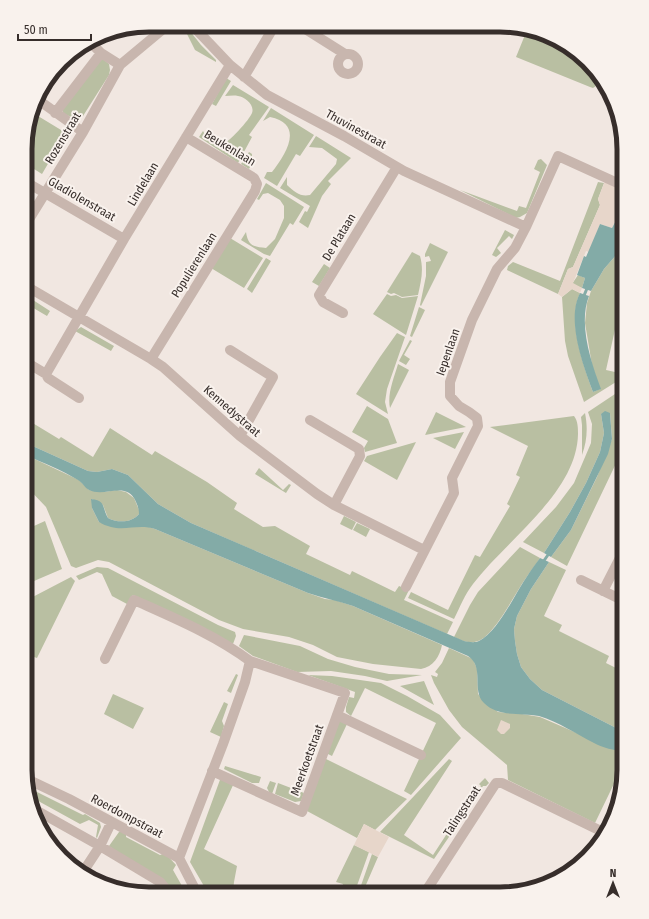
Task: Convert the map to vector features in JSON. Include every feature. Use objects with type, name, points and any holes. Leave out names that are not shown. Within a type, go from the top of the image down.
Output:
[{"type":"street","name":"Rozenstraat","points":[[32,214],[83,132],[120,65],[160,32]]},
{"type":"street","name":"Thuvinestraat","points":[[199,32],[230,65],[267,95],[344,136],[397,167],[445,191],[526,227]]},
{"type":"street","points":[[244,77],[271,32]]},
{"type":"street","points":[[310,32],[346,54]]},
{"type":"street","points":[[94,46],[101,53],[120,65]]},
{"type":"street","name":"Rozenstraat","points":[[55,113],[101,53]]},
{"type":"street","name":"Lindelaan","points":[[46,374],[124,239],[230,65]]},
{"type":"street","points":[[41,104],[83,132]]},
{"type":"street","name":"Beukenlaan","points":[[186,137],[254,178],[257,184]]},
{"type":"street","name":"Iepenlaan","points":[[406,587],[454,493],[452,478],[478,426],[476,418],[459,406],[450,396],[450,382],[472,320],[497,269],[515,248],[556,160],[617,183]]},
{"type":"street","name":"De Plataan","points":[[344,313],[324,302],[319,295],[397,167]]},
{"type":"street","name":"Populierenlaan","points":[[151,359],[257,184]]},
{"type":"street","name":"Gladiolenstraat","points":[[32,185],[124,239]]},
{"type":"street","name":"Kennedystraat","points":[[32,289],[163,367],[240,436],[317,494],[334,505],[424,550]]},
{"type":"street","points":[[230,350],[273,377],[240,436]]},
{"type":"street","points":[[32,366],[79,398]]},
{"type":"street","points":[[310,420],[359,449],[360,456],[334,505]]},
{"type":"street","points":[[603,591],[617,564]]},
{"type":"street","points":[[581,580],[617,598]]},
{"type":"street","name":"Meerkoetstraat","points":[[105,659],[134,600],[213,638],[233,649],[250,661],[346,693],[302,812],[212,771]]},
{"type":"street","points":[[194,887],[179,858],[245,682],[250,661]]},
{"type":"street","name":"Meerkoetstraat","points":[[337,715],[421,755]]},
{"type":"street","name":"Roerdompstraat","points":[[33,782],[69,799],[111,823],[179,858]]},
{"type":"street","name":"Talingstraat","points":[[429,887],[496,784],[502,783],[600,830]]},
{"type":"street","points":[[40,812],[160,882],[164,887]]},
{"type":"street","points":[[86,868],[100,846],[111,823]]},
{"type":"green space","points":[[186,32],[191,32],[216,60],[216,62],[195,50]]},
{"type":"green space","points":[[525,35],[545,41],[565,52],[577,61],[597,84],[593,88],[590,87],[516,57]]},
{"type":"green space","points":[[103,59],[109,64],[109,75],[83,116],[75,118],[63,113],[63,109],[99,60]]},
{"type":"green space","points":[[226,78],[231,81],[216,106],[212,104]]},
{"type":"green space","points":[[233,85],[269,107],[249,135],[252,137],[238,163],[199,137],[203,131],[213,142],[219,144],[225,143],[238,131],[252,113],[253,110],[251,104],[246,100],[236,96],[225,96]]},
{"type":"green space","points":[[271,108],[314,135],[300,156],[296,154],[277,186],[264,178],[267,172],[272,172],[283,157],[287,149],[290,133],[287,126],[281,121],[270,117],[263,121]]},
{"type":"green space","points":[[38,116],[66,133],[42,174],[32,168],[33,134]]},
{"type":"green space","points":[[316,136],[351,158],[328,181],[331,184],[322,196],[308,228],[299,222],[305,211],[307,212],[310,206],[280,188],[287,177],[287,185],[293,190],[300,195],[310,195],[336,164],[337,159],[322,148],[309,147]]},
{"type":"green space","points":[[249,152],[252,154],[252,163],[249,169],[241,164]]},
{"type":"green space","points":[[541,159],[547,165],[527,213],[520,217],[516,218],[460,190],[517,211],[519,206],[526,208],[540,172],[534,169],[538,160]]},
{"type":"green space","points":[[598,182],[604,183],[598,199],[600,205],[573,267],[568,269],[558,294],[507,270],[508,266],[513,262],[560,281]]},
{"type":"green space","points":[[266,183],[304,207],[293,225],[290,223],[270,256],[241,240],[246,232],[248,240],[252,245],[266,248],[275,239],[284,218],[284,206],[280,200],[268,193],[263,194],[259,200],[257,199]]},
{"type":"green space","points":[[505,230],[514,235],[512,239],[509,236],[497,248],[501,253],[496,257],[492,255]]},
{"type":"green space","points":[[230,238],[263,258],[244,288],[211,268]]},
{"type":"green space","points":[[430,243],[448,252],[421,306],[426,276],[426,262],[431,261],[429,256],[425,257]]},
{"type":"green space","points":[[412,252],[420,256],[422,266],[422,276],[418,295],[402,297],[394,293],[391,294],[387,292]]},
{"type":"green space","points":[[617,254],[617,320],[606,370],[617,372],[617,381],[584,402],[568,356],[565,341],[562,297],[572,289],[580,293],[576,304],[576,329],[581,355],[593,392],[600,389],[592,365],[585,323],[587,303],[591,291],[604,269]]},
{"type":"green space","points":[[266,258],[271,261],[252,293],[247,289]]},
{"type":"green space","points":[[324,264],[330,268],[319,286],[312,282]]},
{"type":"green space","points":[[578,275],[585,278],[582,288],[572,284]]},
{"type":"green space","points":[[387,294],[391,296],[396,295],[402,298],[418,296],[406,335],[373,314]]},
{"type":"green space","points":[[33,300],[50,311],[47,316],[32,307]]},
{"type":"green space","points":[[419,307],[425,310],[412,337],[410,336]]},
{"type":"green space","points":[[81,327],[114,346],[111,351],[75,331]]},
{"type":"green space","points":[[397,333],[405,337],[387,389],[385,402],[388,414],[356,394]]},
{"type":"green space","points":[[410,340],[412,341],[404,355],[410,359],[406,365],[399,361]]},
{"type":"green space","points":[[398,364],[409,370],[390,408],[389,397]]},
{"type":"green space","points":[[617,393],[617,461],[567,566],[551,557],[571,530],[597,477],[612,439],[610,413],[601,414],[604,433],[600,452],[586,483],[570,512],[544,553],[523,542],[556,507],[574,483],[591,443],[592,424],[588,412]]},
{"type":"green space","points":[[367,406],[388,419],[397,443],[365,452],[364,448],[368,441],[352,432]]},
{"type":"green space","points":[[436,412],[466,427],[425,435]]},
{"type":"green space","points":[[585,413],[586,434],[582,455],[581,417]]},
{"type":"green space","points":[[574,416],[577,422],[578,434],[575,456],[566,476],[538,515],[487,567],[473,584],[465,596],[454,619],[408,598],[411,592],[448,610],[475,555],[480,557],[510,506],[507,504],[520,477],[516,475],[528,446],[490,427]]},
{"type":"green space","points":[[32,423],[59,439],[61,437],[93,457],[110,428],[152,455],[155,451],[207,482],[237,503],[234,509],[263,527],[275,526],[310,546],[306,554],[350,575],[352,571],[395,592],[399,586],[409,590],[404,600],[453,622],[447,634],[191,523],[158,504],[128,475],[112,469],[97,472],[88,471],[32,446]]},
{"type":"green space","points":[[464,432],[455,449],[433,438]]},
{"type":"green space","points":[[416,442],[397,480],[364,461],[367,456]]},
{"type":"green space","points":[[32,458],[79,480],[89,490],[104,492],[117,490],[126,492],[134,498],[139,514],[128,521],[116,521],[108,518],[103,505],[92,499],[92,508],[99,522],[135,527],[146,526],[155,529],[308,593],[353,606],[442,645],[440,653],[429,666],[421,669],[373,664],[337,657],[313,645],[289,637],[243,629],[219,620],[109,562],[98,560],[76,568],[71,566],[46,507],[32,492]]},
{"type":"green space","points":[[259,468],[283,490],[289,484],[291,485],[286,493],[255,474]]},
{"type":"green space","points":[[344,516],[356,522],[352,530],[340,524]]},
{"type":"green space","points":[[45,521],[62,569],[32,583],[32,527]]},
{"type":"green space","points":[[357,523],[370,529],[366,537],[353,530]]},
{"type":"green space","points":[[520,547],[540,558],[498,622],[491,631],[478,641],[466,642],[454,637],[478,592]]},
{"type":"green space","points":[[549,562],[566,570],[544,616],[562,625],[559,631],[609,656],[606,663],[617,668],[617,728],[542,690],[530,679],[521,667],[517,654],[514,629],[517,616],[531,589]]},
{"type":"green space","points":[[97,567],[108,568],[218,625],[235,632],[236,636],[233,644],[133,595],[127,604],[112,596],[102,574],[97,572],[79,580],[76,576]]},
{"type":"green space","points":[[71,577],[75,581],[37,658],[32,656],[32,597]]},
{"type":"green space","points":[[244,635],[300,646],[328,659],[355,667],[389,674],[422,675],[387,681],[331,671],[297,672],[253,656],[239,646]]},
{"type":"green space","points":[[449,648],[473,659],[477,669],[478,694],[498,712],[540,717],[617,750],[617,777],[595,823],[508,780],[507,765],[462,727],[449,710],[431,675],[437,677],[438,674],[435,672],[442,663]]},
{"type":"green space","points":[[236,674],[238,675],[231,693],[227,691]]},
{"type":"green space","points":[[308,675],[332,676],[381,683],[440,715],[461,738],[411,795],[404,791],[436,723],[365,688],[351,716],[346,712],[346,707],[349,697],[354,698],[355,692]]},
{"type":"green space","points":[[424,681],[434,705],[400,686]]},
{"type":"green space","points":[[113,694],[144,708],[133,729],[104,714]]},
{"type":"green space","points":[[224,702],[228,704],[222,721],[224,726],[221,737],[210,732]]},
{"type":"green space","points":[[338,720],[347,724],[332,756],[326,753]]},
{"type":"green space","points":[[324,758],[407,799],[375,830],[364,824],[357,838],[307,811]]},
{"type":"green space","points":[[449,759],[452,761],[404,835],[433,855],[448,832],[451,834],[434,859],[380,832]]},
{"type":"green space","points":[[225,766],[261,777],[259,783],[252,783],[224,769]]},
{"type":"green space","points":[[221,777],[234,783],[204,849],[237,866],[234,887],[205,887],[190,862]]},
{"type":"green space","points":[[485,778],[489,783],[486,786],[483,786],[469,807],[467,806],[481,786],[479,784]]},
{"type":"green space","points":[[270,781],[276,783],[272,794],[267,788]]},
{"type":"green space","points":[[278,783],[304,793],[301,801],[295,802],[275,794]]},
{"type":"green space","points":[[34,790],[83,815],[85,814],[100,823],[101,827],[97,838],[98,825],[89,820],[80,824],[36,800]]},
{"type":"green space","points":[[462,811],[465,813],[453,831],[450,829]]},
{"type":"green space","points":[[119,832],[126,832],[126,837],[160,855],[165,853],[176,865],[173,870],[183,887],[164,887],[109,846]]},
{"type":"green space","points":[[354,845],[369,852],[356,887],[342,887],[343,884],[336,882]]},
{"type":"green space","points":[[372,854],[378,857],[365,887],[360,887]]},
{"type":"shaded area","points":[[605,181],[617,186],[617,218],[612,228],[600,224],[589,252],[586,251],[573,283],[582,288],[580,293],[572,289],[562,297],[558,294],[568,269],[573,267],[600,205],[598,199]]},
{"type":"shaded area","points":[[501,720],[510,724],[510,728],[504,734],[501,734],[497,730]]},
{"type":"shaded area","points":[[364,824],[389,837],[378,857],[354,845]]},
{"type":"water","points":[[617,218],[617,254],[604,269],[591,291],[582,288],[585,278],[577,275],[584,256],[586,257],[600,224],[612,228]]},
{"type":"water","points":[[580,293],[589,296],[586,307],[585,331],[593,367],[601,389],[593,392],[581,356],[575,329],[576,304]]},
{"type":"water","points":[[605,411],[610,413],[612,439],[608,454],[571,530],[551,557],[544,553],[570,512],[586,483],[600,452],[604,433],[601,414]]},
{"type":"water","points":[[32,446],[88,471],[97,472],[112,469],[128,475],[158,504],[191,523],[464,641],[476,642],[486,637],[499,622],[540,558],[549,562],[531,589],[517,616],[514,629],[517,654],[521,667],[530,679],[542,690],[617,728],[617,751],[597,745],[560,725],[539,716],[503,713],[490,708],[480,698],[478,692],[476,666],[468,656],[353,606],[308,593],[155,529],[143,527],[116,528],[109,527],[99,522],[92,508],[91,499],[99,501],[103,505],[108,518],[116,521],[128,521],[139,514],[139,510],[132,495],[121,491],[95,492],[89,490],[72,476],[32,458]]},
{"type":"waterway","points":[[583,298],[588,286]]},
{"type":"waterway","points":[[543,562],[550,552]]}]
